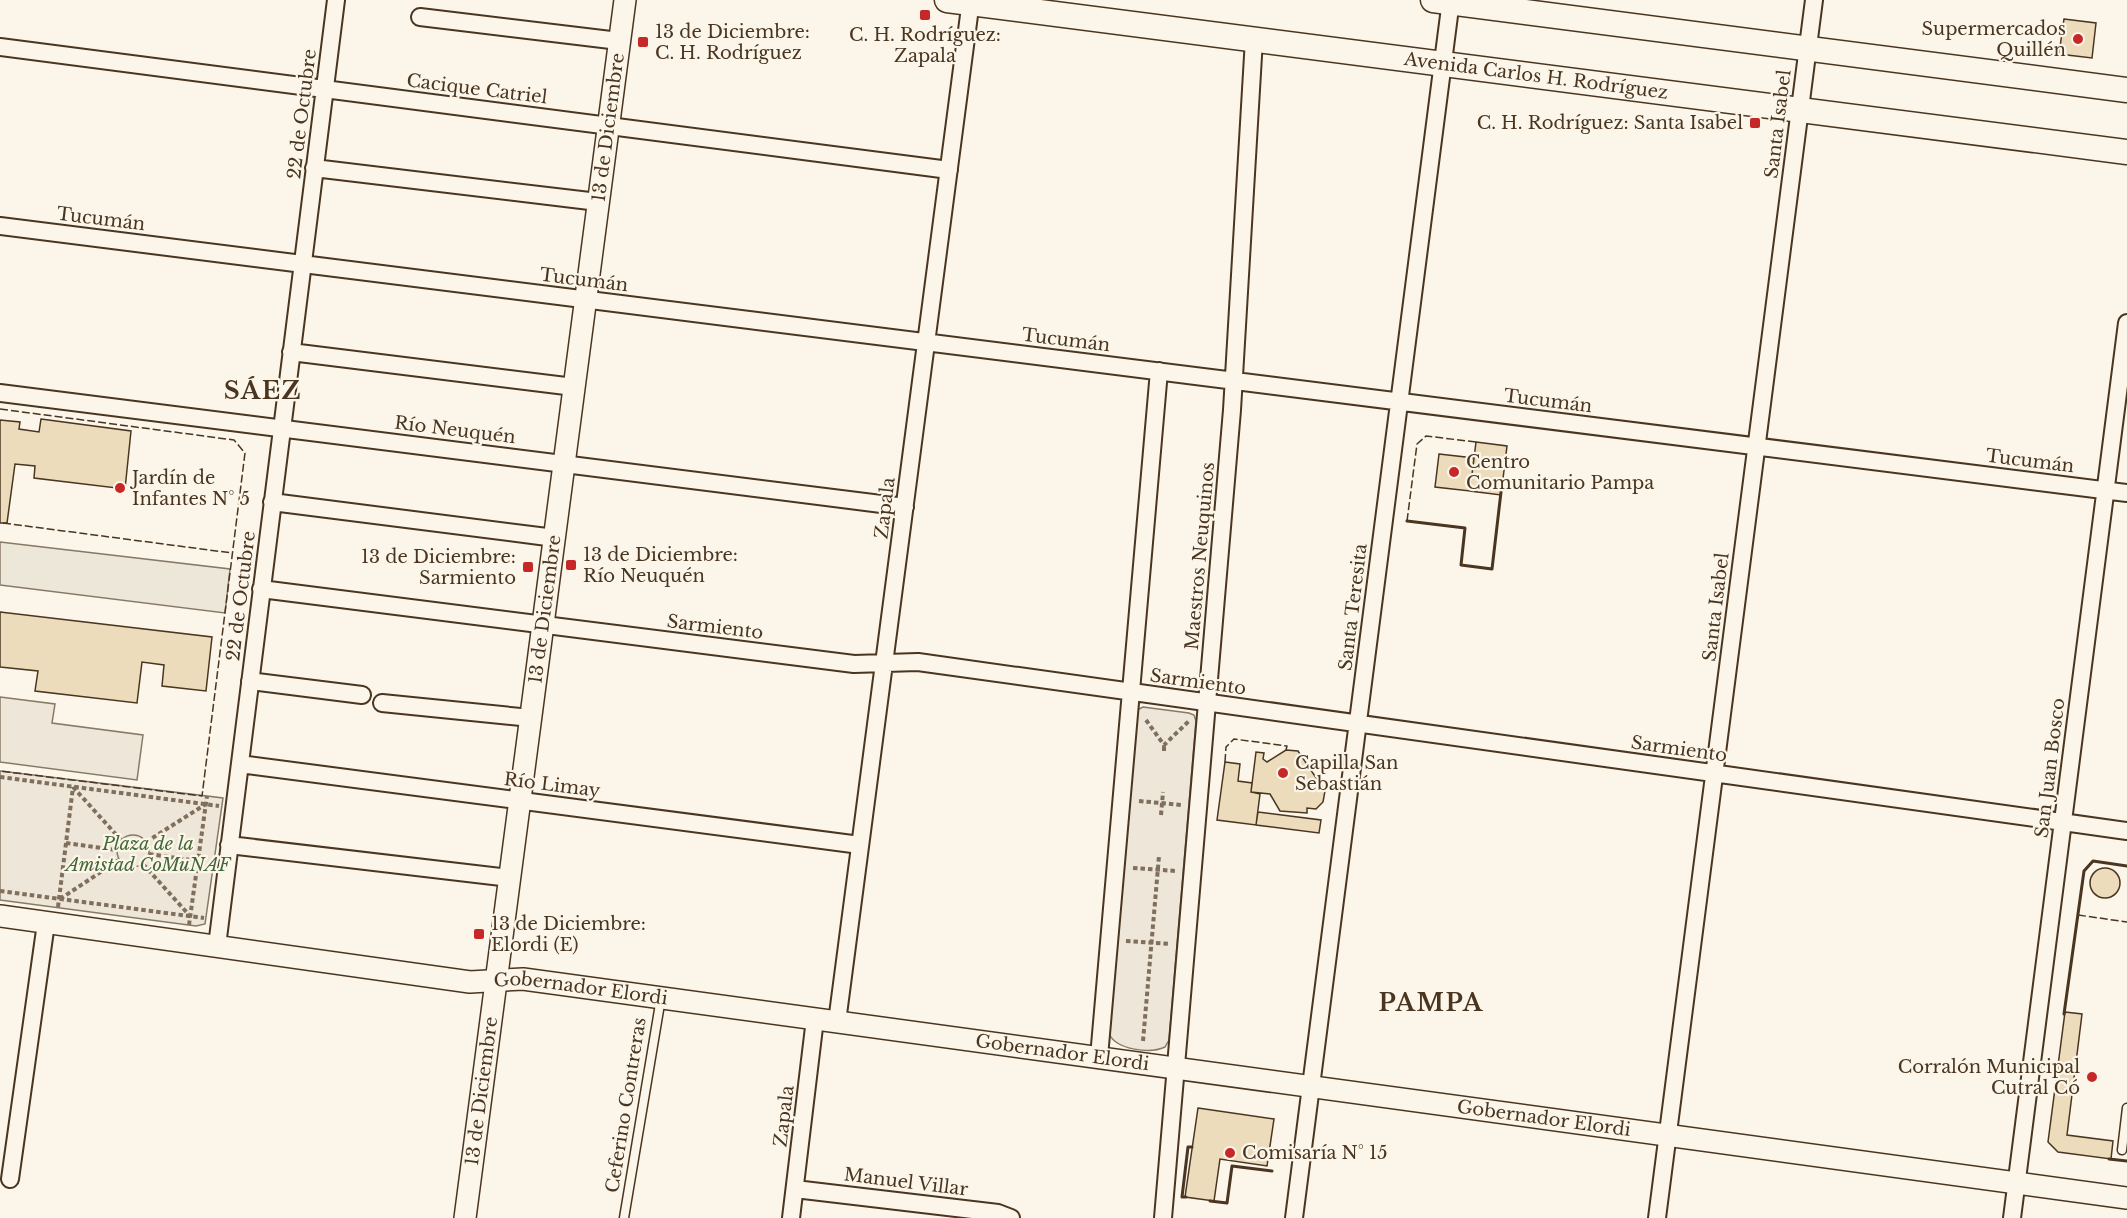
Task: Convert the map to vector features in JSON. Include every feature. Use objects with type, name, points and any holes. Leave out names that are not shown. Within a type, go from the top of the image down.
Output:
[{"type":"main road","name":"Avenida Carlos H. Rodríguez","points":[[947,0],[2127,152]]},
{"type":"main road","points":[[1445,1],[2127,90]]},
{"type":"street","name":"22 de Octubre","points":[[217,946],[336,0]]},
{"type":"street","name":"13 de Diciembre","points":[[465,1218],[625,0]]},
{"type":"street","name":"Santa Isabel","points":[[1657,1218],[1814,0]]},
{"type":"street","name":"Santa Teresita","points":[[1294,1218],[1442,64],[1445,1]]},
{"type":"street","name":"Zapala","points":[[837,1022],[971,2]]},
{"type":"street","points":[[420,17],[619,41]]},
{"type":"street","name":"Maestros Neuquinos","points":[[1163,1218],[1234,381],[1254,39]]},
{"type":"street","name":"Cacique Catriel","points":[[0,47],[949,170]]},
{"type":"street","points":[[314,168],[598,202]]},
{"type":"street","name":"Tucumán","points":[[0,226],[2127,493]]},
{"type":"street","name":"San Juan Bosco","points":[[2012,1218],[2127,323]]},
{"type":"street","points":[[291,352],[574,387]]},
{"type":"street","points":[[1099,1057],[1159,371]]},
{"type":"street","name":"Río Neuquén","points":[[0,393],[905,507]]},
{"type":"street","points":[[272,502],[555,538]]},
{"type":"street","name":"Sarmiento","points":[[261,589],[854,664],[918,662],[2127,831]]},
{"type":"street","points":[[250,681],[362,695]]},
{"type":"street","points":[[382,704],[531,718]]},
{"type":"street","name":"Río Limay","points":[[240,764],[860,845]]},
{"type":"street","points":[[229,845],[510,878]]},
{"type":"street","points":[[10,1179],[52,915]]},
{"type":"street","name":"Gobernador Elordi","points":[[0,916],[52,915],[217,946],[470,982],[518,978],[2127,1198]]},
{"type":"street","name":"Zapala","points":[[791,1218],[815,1019]]},
{"type":"street","name":"Manuel Villar","points":[[795,1189],[998,1213],[1011,1218]]},
{"type":"lane","name":"Ceferino Contreras","points":[[624,1218],[661,998]]},
{"type":"lane","points":[[2122,1150],[2127,1108]]},
{"type":"path","points":[[1141,712],[1164,745],[1164,751]]},
{"type":"path","points":[[1164,745],[1190,718],[1192,731]]},
{"type":"path","points":[[0,777],[234,808]]},
{"type":"path","points":[[73,787],[121,840]]},
{"type":"path","points":[[52,915],[59,899],[73,787]]},
{"type":"path","points":[[1161,815],[1164,792]]},
{"type":"path","points":[[1132,800],[1185,806],[1186,795]]},
{"type":"path","points":[[189,926],[207,796]]},
{"type":"path","points":[[147,842],[206,804]]},
{"type":"path","points":[[66,843],[116,850]]},
{"type":"path","points":[[148,854],[198,861]]},
{"type":"path","points":[[1143,1041],[1159,856]]},
{"type":"path","points":[[59,899],[119,860]]},
{"type":"path","points":[[1127,868],[1180,872],[1181,861]]},
{"type":"path","points":[[143,864],[190,916]]},
{"type":"path","points":[[0,891],[207,919]]},
{"type":"path","points":[[1121,940],[1174,945],[1174,934]]},
{"type":"path","points":[[1133,1040],[1149,1042]]},
{"type":"green space","points":[[0,697],[55,704],[52,723],[143,735],[137,780],[0,762]]},
{"type":"green space","points":[[1143,707],[1189,713],[1194,715],[1196,721],[1169,1040],[1165,1047],[1151,1050],[1126,1047],[1119,1044],[1109,1034],[1137,710]]},
{"type":"green space","name":"Plaza de la Amistad CoMuNAF","points":[[0,771],[223,798],[205,924],[196,926],[0,900]]},
{"type":"shaded area","points":[[0,542],[230,569],[225,613],[0,585]]},
{"type":"shaded area","points":[[133,835],[144,840],[149,851],[144,862],[133,867],[122,862],[117,851],[122,840]]},
{"type":"building","name":"Supermercados Quillén","points":[[2064,19],[2096,23],[2092,58],[2059,54]]},
{"type":"building","points":[[41,419],[131,431],[125,489],[34,478],[35,466],[15,464],[7,523],[0,523],[0,420],[20,422],[19,429],[39,432]]},
{"type":"building","points":[[1476,442],[1507,446],[1501,495],[1470,491]]},
{"type":"building","name":"Centro Comunitario Pampa","points":[[1439,454],[1474,458],[1470,491],[1435,487]]},
{"type":"building","points":[[0,612],[212,637],[206,691],[162,686],[164,665],[142,662],[137,703],[35,691],[38,671],[0,667]]},
{"type":"building","name":"Capilla San Sebastián","points":[[1286,750],[1298,751],[1325,791],[1323,802],[1316,809],[1307,808],[1307,813],[1280,811],[1270,794],[1251,792],[1256,752],[1264,753],[1263,759],[1267,762]]},
{"type":"building","points":[[1225,762],[1240,764],[1238,781],[1252,783],[1251,792],[1260,794],[1256,825],[1217,820]]},
{"type":"building","points":[[1258,812],[1321,820],[1319,833],[1256,825]]},
{"type":"building","points":[[2105,868],[2116,872],[2120,883],[2116,894],[2105,898],[2094,894],[2090,883],[2094,872]]},
{"type":"building","points":[[2065,1012],[2082,1014],[2067,1135],[2113,1141],[2111,1159],[2058,1152],[2048,1142]]},
{"type":"building","name":"Comisaría N° 15","points":[[1198,1108],[1274,1119],[1267,1166],[1220,1159],[1214,1201],[1185,1197]]},
{"type":"fence","points":[[0,409],[234,440],[245,453],[202,796],[0,771]]},
{"type":"fence","points":[[1407,521],[1417,444],[1426,436],[1476,442]]},
{"type":"fence","points":[[3,523],[232,553]]},
{"type":"fence","points":[[1225,762],[1226,747],[1234,739],[1287,746],[1286,750]]},
{"type":"fence","points":[[2078,915],[2127,922]]},
{"type":"wall","points":[[1407,521],[1465,528],[1461,565],[1492,569],[1501,492]]},
{"type":"wall","points":[[2064,1014],[2084,871],[2093,861],[2127,866]]},
{"type":"wall","points":[[1186,1197],[1182,1197],[1188,1147],[1192,1147]]},
{"type":"wall","points":[[2109,1159],[2127,1161]]},
{"type":"wall","points":[[1210,1201],[1227,1203],[1232,1166],[1272,1171]]},
{"type":"place","name":"C. H. Rodríguez: Zapala","points":[[925,15]]},
{"type":"place","name":"Supermercados Quillén","points":[[2078,39]]},
{"type":"place","name":"13 de Diciembre: C. H. Rodríguez","points":[[643,42]]},
{"type":"place","name":"C. H. Rodríguez: Santa Isabel","points":[[1755,123]]},
{"type":"place","name":"Centro Comunitario Pampa","points":[[1454,472]]},
{"type":"place","name":"Jardín de Infantes N° 5","points":[[120,488]]},
{"type":"place","name":"13 de Diciembre: Río Neuquén","points":[[571,565]]},
{"type":"place","name":"13 de Diciembre: Sarmiento","points":[[528,567]]},
{"type":"place","name":"Capilla San Sebastián","points":[[1283,773]]},
{"type":"place","name":"13 de Diciembre: Elordi (E)","points":[[479,934]]},
{"type":"place","name":"Corralón Municipal Cutral Có","points":[[2092,1077]]},
{"type":"place","name":"Comisaría N° 15","points":[[1230,1153]]},
{"type":"district","name":"SÁEZ","points":[[263,391]]},
{"type":"district","name":"PAMPA","points":[[1431,1003]]}]
